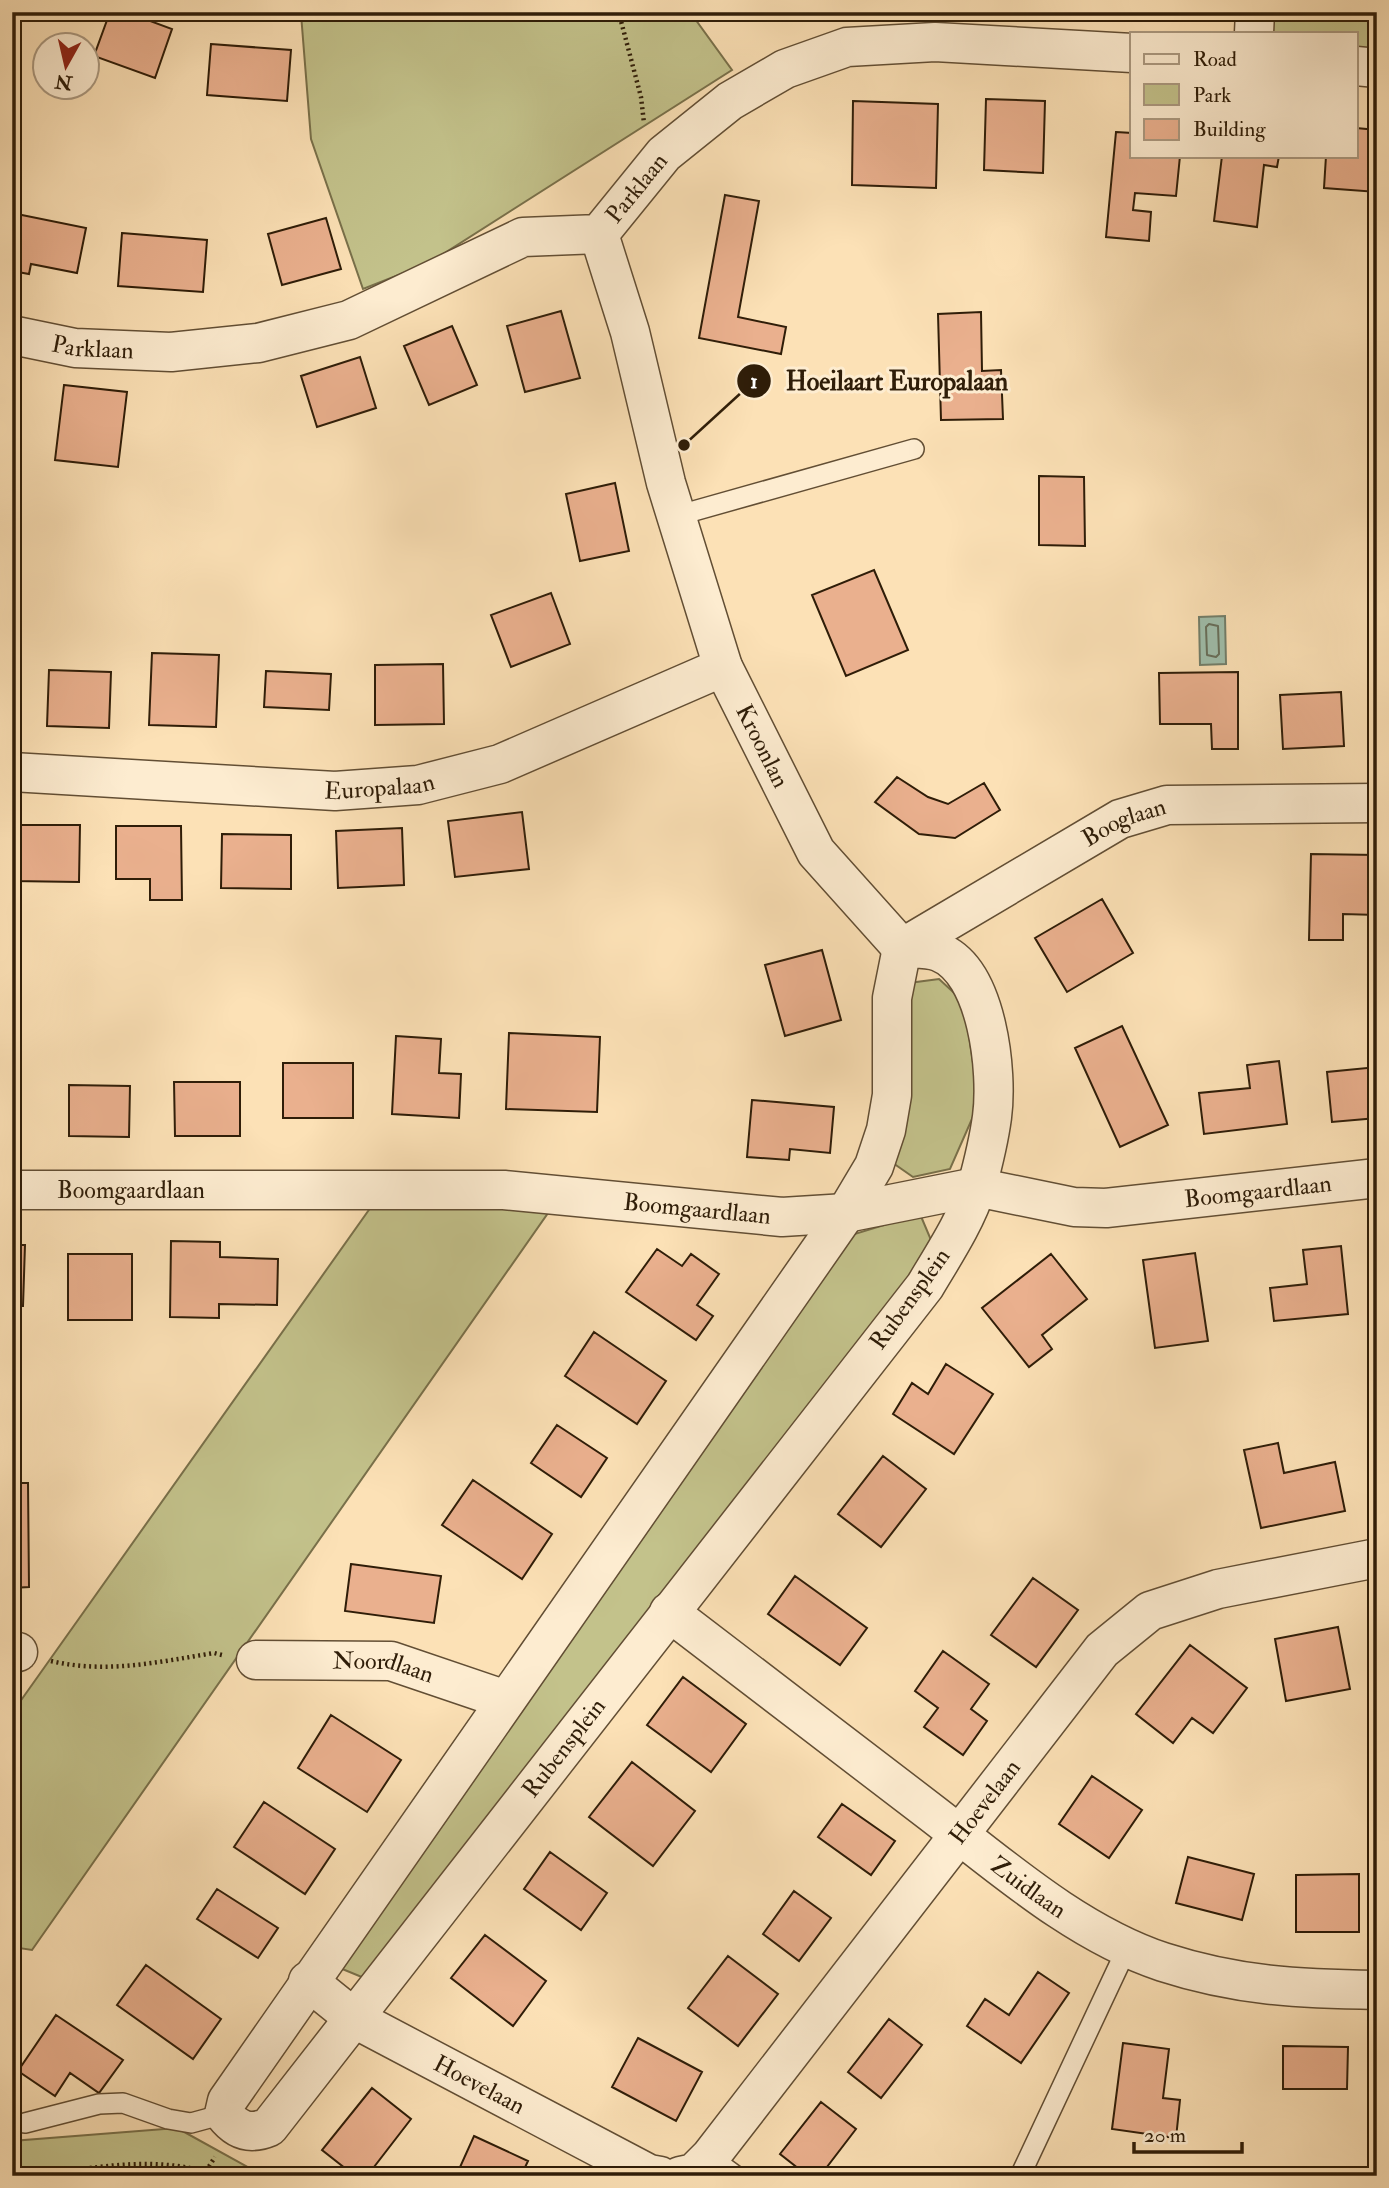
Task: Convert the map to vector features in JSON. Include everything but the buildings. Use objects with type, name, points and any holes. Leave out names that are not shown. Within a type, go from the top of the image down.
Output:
[{"type":"street","points":[[1254,32],[1255,12]]},
{"type":"street","name":"Parklaan","points":[[12,335],[75,348],[171,352],[258,343],[349,320],[523,237],[598,234],[664,154],[730,101],[785,69],[847,47],[935,42],[1130,53]]},
{"type":"street","points":[[1358,66],[1377,68]]},
{"type":"street","name":"Kroonlan","points":[[598,234],[630,331],[676,516],[723,667],[816,852],[902,948]]},
{"type":"street","name":"Europalaan","points":[[12,772],[335,791],[418,785],[500,764],[723,667]]},
{"type":"street","name":"Booglaan","points":[[902,948],[1120,819],[1167,805],[1377,803]]},
{"type":"street","points":[[224,2115],[227,2101],[308,1982],[846,1213],[874,1166],[886,1130],[892,1095],[892,998],[902,948]]},
{"type":"street","name":"Rubensplein","points":[[224,2115],[234,2127],[255,2133],[269,2127],[925,1286],[953,1240],[976,1186],[992,1117],[994,1077],[990,1044],[980,1004],[964,972],[940,952],[902,948]]},
{"type":"street","name":"Boomgaardlaan","points":[[12,1190],[504,1190],[782,1217],[846,1213],[976,1186],[1074,1207],[1106,1208],[1377,1178]]},
{"type":"street","name":"Hoevelaan","points":[[709,2170],[1101,1650],[1150,1611],[1218,1589],[1377,1558]]},
{"type":"street","name":"Zuidlaan","points":[[669,1612],[961,1836],[1084,1926],[1161,1961],[1223,1979],[1288,1989],[1377,1990]]},
{"type":"street","name":"Noordlaan","points":[[256,1660],[391,1661],[506,1700]]},
{"type":"street","name":"Hoevelaan","points":[[308,1982],[355,2019],[649,2174],[660,2176]]},
{"type":"lane","points":[[676,516],[914,449]]},
{"type":"lane","points":[[1020,2176],[1128,1946]]},
{"type":"lane","points":[[25,2123],[99,2104],[123,2103],[168,2119],[191,2123],[224,2115]]},
{"type":"path","points":[[596,12],[621,21],[641,97],[645,129],[664,154]]},
{"type":"path","points":[[15,1652],[82,1668],[114,1669],[214,1653],[238,1661],[256,1660]]},
{"type":"path","points":[[41,2176],[85,2168],[167,2165],[218,2176]]},
{"type":"green space","points":[[690,12],[732,70],[429,263],[363,289],[311,139],[301,14]]},
{"type":"green space","points":[[1274,12],[1377,12],[1377,53],[1358,51],[1358,32],[1272,32]]},
{"type":"green space","points":[[939,979],[964,1002],[979,1103],[950,1169],[913,1177],[893,1163],[909,983]]},
{"type":"green space","points":[[462,1205],[548,1213],[32,1950],[12,1947],[12,1713],[371,1207]]},
{"type":"green space","points":[[920,1214],[934,1247],[369,1980],[335,1966],[848,1236]]},
{"type":"green space","points":[[177,2128],[264,2176],[12,2176],[12,2141]]},
{"type":"water","points":[[1225,616],[1226,664],[1200,665],[1199,617]]},
{"type":"place","name":"Hoeilaart Europalaan","points":[[684,445]]}]
